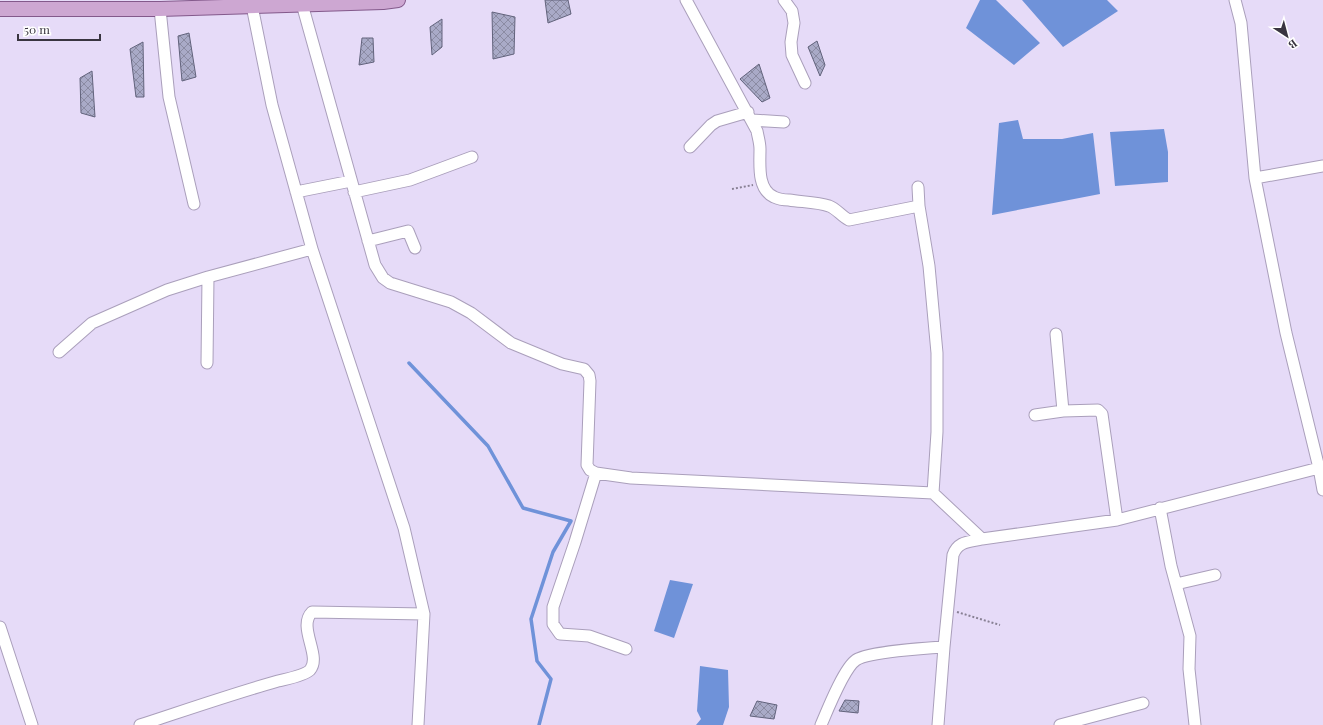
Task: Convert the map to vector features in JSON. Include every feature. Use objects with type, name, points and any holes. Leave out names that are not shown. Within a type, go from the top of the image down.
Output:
[{"type":"main road","points":[[0,9],[160,8],[178,4],[252,6],[398,0]]},
{"type":"street","points":[[686,0],[757,131],[760,147],[759,169],[762,183],[767,192],[774,197],[828,206],[836,210],[842,217],[849,220],[919,206]]},
{"type":"street","points":[[784,0],[792,11],[794,23],[791,42],[792,55],[805,83]]},
{"type":"street","points":[[1235,0],[1241,23],[1255,178],[1286,333],[1323,490]]},
{"type":"street","points":[[302,4],[375,265],[383,278],[390,283],[451,302],[489,326],[511,343],[562,364],[584,369],[589,375],[590,381],[587,465],[590,470],[631,478],[933,493],[982,539]]},
{"type":"street","points":[[252,6],[272,105],[312,249],[404,528],[424,614],[418,725]]},
{"type":"street","points":[[160,8],[169,97],[194,204]]},
{"type":"street","points":[[690,147],[711,125],[717,121],[750,116],[784,122]]},
{"type":"street","points":[[296,192],[410,180],[472,157]]},
{"type":"street","points":[[1255,178],[1323,166]]},
{"type":"street","points":[[918,187],[919,206],[929,266],[937,353],[937,432],[933,493]]},
{"type":"street","points":[[368,241],[408,231],[415,248]]},
{"type":"street","points":[[59,352],[92,323],[167,290],[208,277],[312,249]]},
{"type":"street","points":[[207,363],[208,277]]},
{"type":"street","points":[[1056,334],[1063,411]]},
{"type":"street","points":[[1035,415],[1063,411],[1093,410],[1098,410],[1102,414],[1117,520]]},
{"type":"street","points":[[938,725],[953,555],[955,548],[960,544],[982,539],[1117,520],[1319,468]]},
{"type":"street","points":[[596,472],[575,542],[553,607],[553,624],[560,634],[589,636],[626,649]]},
{"type":"street","points":[[1160,508],[1171,566],[1190,636],[1189,669],[1195,725]]},
{"type":"street","points":[[1176,584],[1215,575]]},
{"type":"street","points":[[140,725],[301,675],[309,671],[312,665],[313,656],[308,623],[309,616],[312,612],[424,614]]},
{"type":"street","points":[[0,627],[32,725]]},
{"type":"street","points":[[820,725],[844,675],[856,660],[874,654],[944,646]]},
{"type":"street","points":[[1060,725],[1143,703]]},
{"type":"path","points":[[732,189],[762,183]]},
{"type":"path","points":[[948,608],[1000,625]]},
{"type":"water","points":[[980,0],[996,0],[1040,43],[1014,65],[966,28]]},
{"type":"water","points":[[1022,0],[1107,0],[1118,11],[1063,47]]},
{"type":"water","points":[[1018,120],[1023,139],[1062,139],[1093,133],[1100,194],[992,215],[999,123]]},
{"type":"water","points":[[1164,129],[1168,152],[1168,182],[1115,186],[1110,132]]},
{"type":"water","points":[[670,580],[693,584],[674,638],[654,631]]},
{"type":"water","points":[[700,666],[728,670],[729,707],[723,725],[696,725],[701,719],[697,711]]},
{"type":"building","points":[[545,0],[568,0],[571,14],[548,23]]},
{"type":"building","points":[[492,12],[515,17],[514,54],[493,59]]},
{"type":"building","points":[[442,19],[442,47],[432,55],[430,27]]},
{"type":"building","points":[[189,33],[196,77],[182,81],[178,36]]},
{"type":"building","points":[[362,38],[373,38],[374,62],[359,65]]},
{"type":"building","points":[[817,41],[825,65],[820,76],[808,47]]},
{"type":"building","points":[[143,42],[144,97],[136,97],[130,49]]},
{"type":"building","points":[[759,64],[770,98],[762,102],[740,79]]},
{"type":"building","points":[[92,71],[95,117],[81,113],[80,78]]},
{"type":"building","points":[[845,700],[859,701],[858,713],[839,711]]},
{"type":"building","points":[[757,701],[777,705],[774,719],[750,716]]},
{"type":"waterway","points":[[409,363],[488,446],[523,508],[571,521],[553,552],[531,619],[537,661],[551,679],[539,725]]}]
